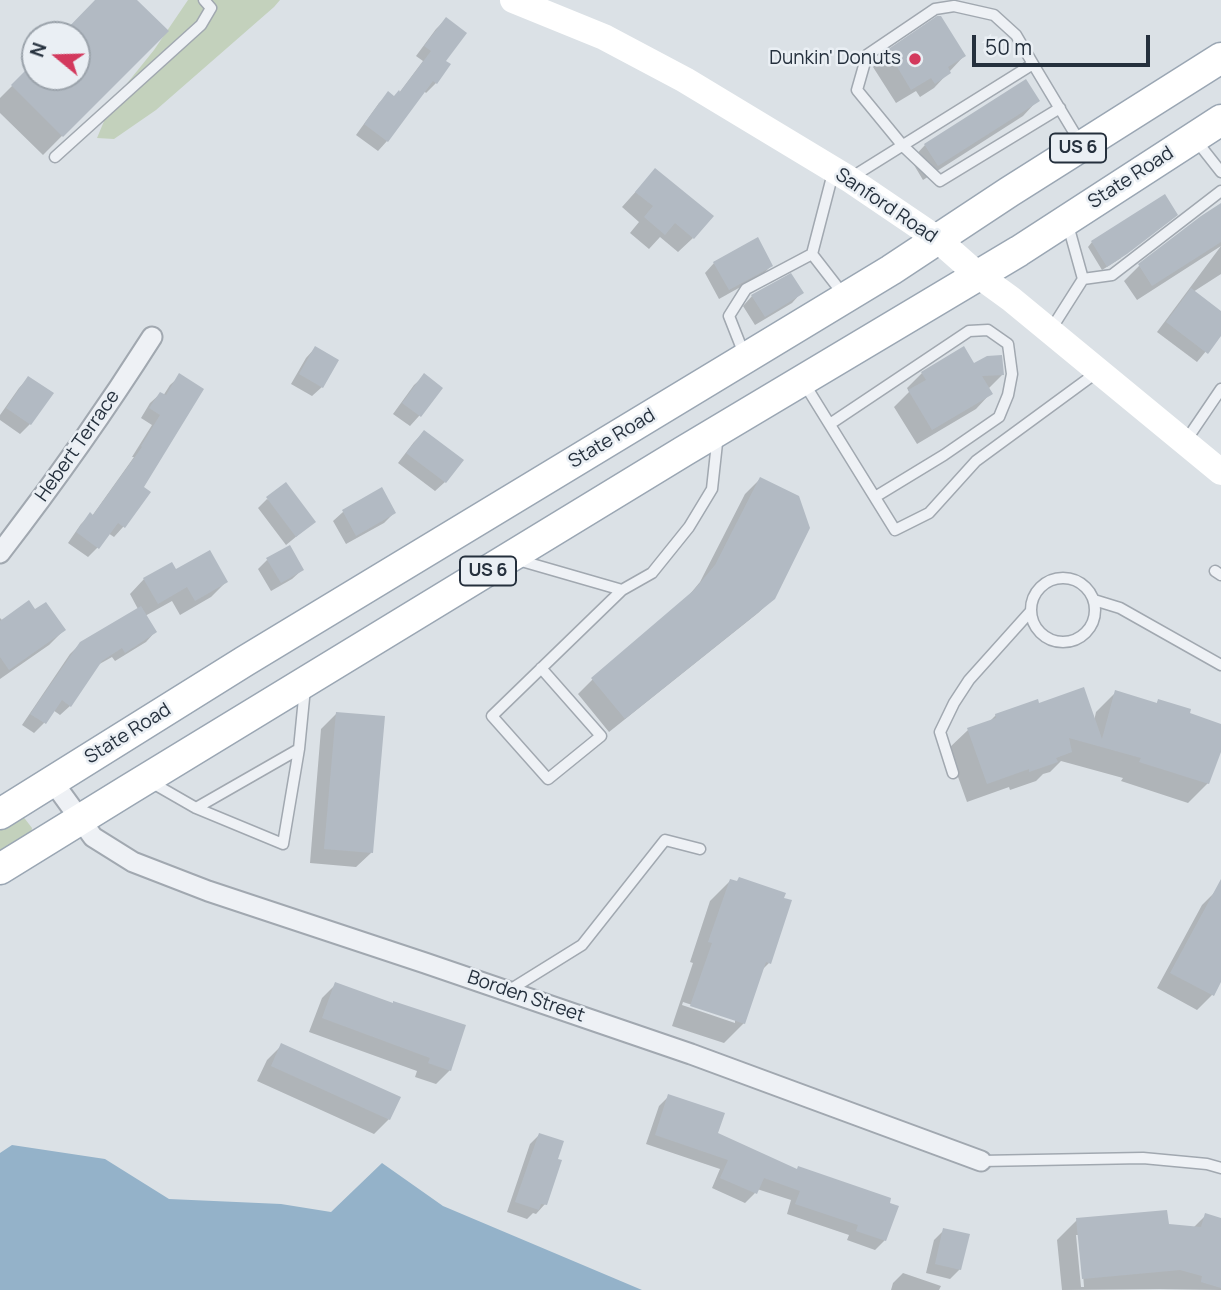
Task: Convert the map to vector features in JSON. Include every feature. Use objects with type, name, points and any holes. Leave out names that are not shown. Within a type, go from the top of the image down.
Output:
[{"type":"main road","name":"State Road","points":[[0,814],[244,661],[891,270],[936,238],[1221,58]]},
{"type":"main road","name":"State Road","points":[[0,869],[978,275],[1221,120]]},
{"type":"street","name":"Sanford Road","points":[[513,0],[615,43],[685,80],[842,175],[936,238],[1221,472]]},
{"type":"street","name":"Hebert Terrace","points":[[0,553],[102,413],[152,337]]},
{"type":"street","name":"Borden Street","points":[[53,782],[93,837],[133,862],[208,891],[691,1055],[981,1161]]},
{"type":"lane","points":[[55,157],[201,25],[211,8],[204,0]]},
{"type":"lane","points":[[1060,108],[940,181],[903,146],[857,90],[867,55],[936,9],[954,6],[994,15],[1016,36],[1060,108],[1082,145]]},
{"type":"lane","points":[[745,358],[729,316],[746,289],[813,254],[842,175],[903,146],[1033,64]]},
{"type":"lane","points":[[1194,137],[1221,172]]},
{"type":"lane","points":[[1049,331],[1083,279],[1112,275],[1221,191]]},
{"type":"lane","points":[[1066,220],[1083,279]]},
{"type":"lane","points":[[813,254],[845,297]]},
{"type":"lane","points":[[830,424],[969,331],[988,330],[1008,344],[1012,374],[1008,395],[999,417],[944,455],[874,497]]},
{"type":"lane","points":[[802,380],[895,530],[929,513],[976,461],[1097,371]]},
{"type":"lane","points":[[1185,443],[1221,389]]},
{"type":"lane","points":[[541,668],[601,736],[548,779],[492,716],[541,668],[622,590],[652,573],[689,527],[712,489],[716,432]]},
{"type":"lane","points":[[510,558],[622,590]]},
{"type":"lane","points":[[953,773],[940,732],[969,680],[1030,612],[1035,594],[1048,581],[1066,578],[1083,585],[1094,600],[1095,618],[1085,634],[1069,643],[1051,641],[1036,629],[1030,612]]},
{"type":"lane","points":[[1094,600],[1120,608],[1221,665]]},
{"type":"lane","points":[[146,779],[196,808],[283,844],[299,749],[306,682]]},
{"type":"lane","points":[[196,808],[299,749]]},
{"type":"lane","points":[[508,991],[582,945],[665,840],[700,849]]},
{"type":"lane","points":[[981,1161],[1143,1158],[1207,1164],[1221,1168]]},
{"type":"green space","points":[[188,0],[280,0],[156,110],[114,139],[97,138],[112,102],[154,50]]},
{"type":"green space","points":[[22,815],[32,828],[31,833],[0,852],[0,825]]},
{"type":"water","points":[[12,1145],[105,1159],[169,1199],[281,1204],[331,1212],[382,1163],[443,1206],[642,1290],[0,1290],[0,1153]]},
{"type":"building","points":[[95,0],[137,0],[169,31],[63,137],[11,85],[21,75],[21,91],[91,91],[91,21],[75,21]]},
{"type":"building","points":[[937,16],[941,16],[966,56],[948,67],[951,73],[935,84],[931,78],[911,90],[887,50]]},
{"type":"building","points":[[446,17],[467,33],[446,61],[451,64],[437,84],[433,81],[388,142],[364,124],[388,91],[394,96],[399,90],[400,92],[431,51],[424,46]]},
{"type":"building","points":[[1026,79],[1040,101],[938,166],[924,144]]},
{"type":"building","points":[[655,168],[714,216],[694,239],[675,223],[665,235],[644,217],[653,206],[635,192]]},
{"type":"building","points":[[1165,194],[1178,215],[1107,267],[1091,241]]},
{"type":"building","points":[[1221,203],[1221,242],[1152,286],[1138,264]]},
{"type":"building","points":[[758,237],[773,266],[729,290],[713,262]]},
{"type":"building","points":[[791,273],[804,293],[765,317],[751,295]]},
{"type":"building","points":[[1191,288],[1221,311],[1221,336],[1208,354],[1166,322]]},
{"type":"building","points":[[315,346],[339,360],[323,388],[299,374]]},
{"type":"building","points":[[964,346],[974,363],[987,356],[1002,355],[1004,375],[982,376],[993,394],[932,430],[908,390],[926,380],[921,372]]},
{"type":"building","points":[[179,373],[204,389],[144,487],[151,492],[125,528],[118,523],[99,549],[76,532],[90,512],[93,515],[142,447],[160,415],[149,408],[160,392],[166,395]]},
{"type":"building","points":[[424,373],[443,388],[421,417],[402,403]]},
{"type":"building","points":[[28,376],[54,393],[31,425],[6,408]]},
{"type":"building","points":[[424,430],[464,460],[446,483],[406,453]]},
{"type":"building","points":[[760,477],[799,496],[810,528],[775,599],[625,719],[591,678],[694,590],[715,565]]},
{"type":"building","points":[[286,482],[316,522],[296,537],[266,497]]},
{"type":"building","points":[[382,487],[396,513],[356,536],[342,510]]},
{"type":"building","points":[[290,545],[304,570],[281,583],[266,558]]},
{"type":"building","points":[[210,550],[228,582],[195,601],[187,587],[158,604],[143,578],[172,562],[176,569]]},
{"type":"building","points":[[29,600],[35,609],[46,602],[66,630],[9,670],[0,657],[0,621]]},
{"type":"building","points":[[141,606],[157,632],[125,653],[122,648],[102,661],[71,707],[62,700],[46,724],[30,714],[80,642]]},
{"type":"building","points":[[1084,687],[1102,739],[1115,690],[1157,703],[1158,699],[1191,709],[1190,713],[1221,724],[1221,752],[1209,784],[1139,762],[1141,758],[1069,738],[1072,752],[1056,758],[1058,762],[987,784],[967,728],[996,718],[995,714],[1038,699],[1039,703]]},
{"type":"building","points":[[336,712],[385,716],[373,853],[324,849]]},
{"type":"building","points":[[739,877],[786,893],[784,898],[792,900],[771,964],[766,962],[745,1024],[690,1006],[730,879],[737,881]]},
{"type":"building","points":[[1221,879],[1221,982],[1214,996],[1170,973]]},
{"type":"building","points":[[335,982],[466,1025],[451,1071],[428,1063],[430,1058],[322,1018]]},
{"type":"building","points":[[281,1043],[401,1097],[390,1120],[271,1066]]},
{"type":"building","points":[[668,1094],[725,1113],[718,1133],[797,1169],[798,1166],[891,1198],[890,1203],[899,1206],[886,1241],[856,1231],[858,1225],[795,1204],[800,1191],[764,1178],[757,1194],[720,1178],[728,1160],[655,1135]]},
{"type":"building","points":[[539,1133],[564,1141],[558,1159],[562,1160],[547,1205],[541,1204],[539,1210],[515,1202]]},
{"type":"building","points":[[1167,1210],[1169,1224],[1201,1227],[1205,1213],[1221,1218],[1221,1288],[1201,1282],[1202,1276],[1180,1270],[1082,1279],[1076,1218]]},
{"type":"building","points":[[943,1228],[970,1234],[961,1270],[935,1264]]},
{"type":"place","name":"Dunkin' Donuts","points":[[915,59]]}]
